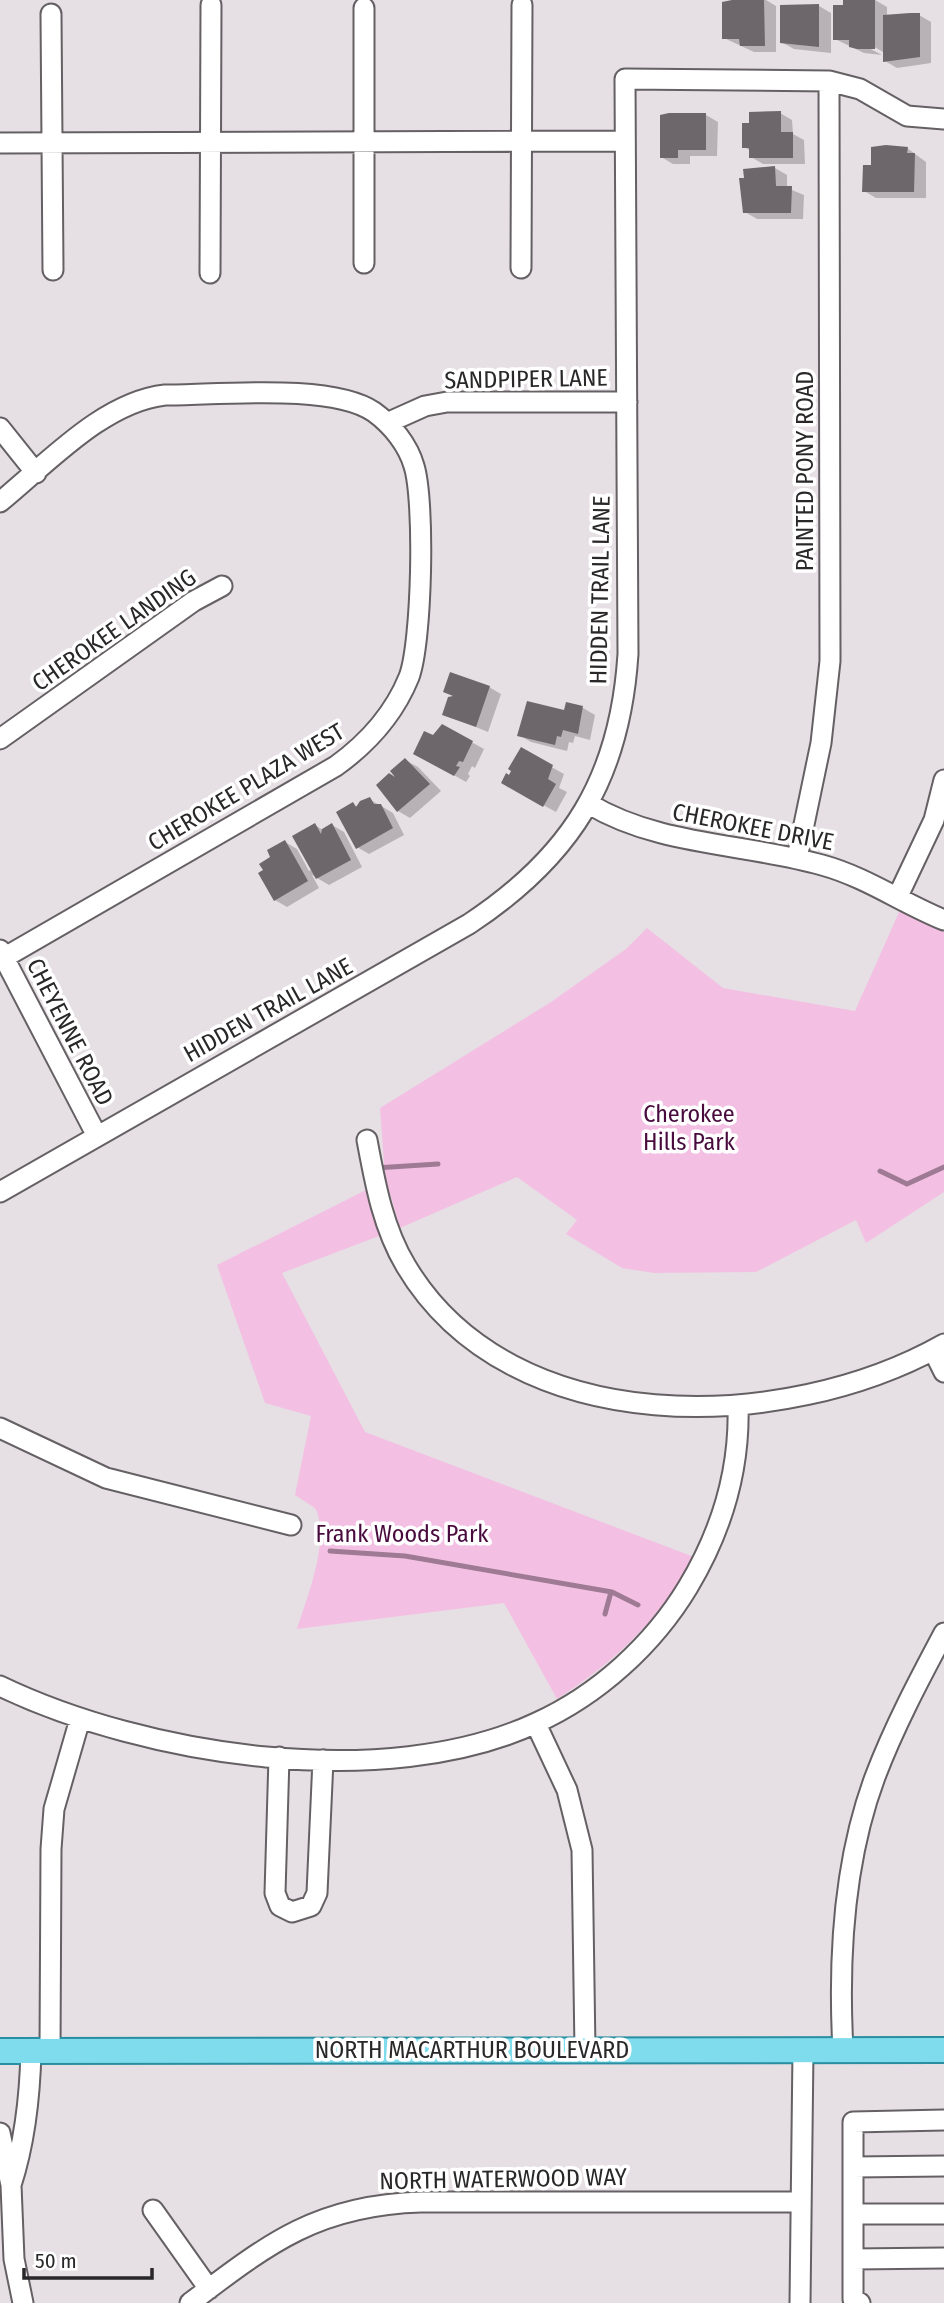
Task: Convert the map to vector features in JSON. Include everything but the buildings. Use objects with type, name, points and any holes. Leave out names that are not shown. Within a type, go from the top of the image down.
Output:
[{"type":"main road","name":"NORTH MACARTHUR BOULEVARD","points":[[0,2051],[944,2050]]},
{"type":"street","points":[[210,273],[211,5]]},
{"type":"street","points":[[521,268],[522,5]]},
{"type":"street","points":[[364,8],[364,263]]},
{"type":"street","points":[[51,15],[53,270]]},
{"type":"street","name":"HIDDEN TRAIL LANE","points":[[0,1192],[490,911],[564,843],[589,804],[615,735],[626,680],[625,79],[829,81]]},
{"type":"street","points":[[829,81],[860,89],[907,117],[944,119]]},
{"type":"street","name":"PAINTED PONY ROAD","points":[[797,858],[821,743],[830,661],[829,81]]},
{"type":"street","points":[[0,142],[625,141]]},
{"type":"street","name":"CHEROKEE PLAZA WEST","points":[[0,502],[99,422],[117,409],[143,397],[334,397],[357,402],[387,423],[408,450],[417,479],[419,615],[414,659],[408,678],[372,737],[336,766],[2,956]]},
{"type":"street","name":"SANDPIPER LANE","points":[[387,423],[425,406],[447,402],[627,402]]},
{"type":"street","points":[[0,428],[36,473]]},
{"type":"street","name":"CHEROKEE LANDING","points":[[0,739],[194,601],[222,586]]},
{"type":"street","points":[[898,896],[933,820],[944,780]]},
{"type":"street","name":"CHEROKEE DRIVE","points":[[589,804],[613,818],[650,832],[797,858],[840,870],[944,920]]},
{"type":"street","name":"CHEYENNE ROAD","points":[[2,956],[97,1136]]},
{"type":"street","points":[[367,1140],[386,1223],[405,1265],[437,1308],[476,1342],[499,1357],[547,1380],[613,1399],[671,1407],[772,1401],[850,1382],[939,1347],[944,1372]]},
{"type":"street","points":[[0,1686],[80,1719],[158,1740],[279,1757],[323,1759],[446,1751],[536,1724],[612,1675],[652,1636],[681,1598],[708,1552],[721,1516],[737,1450],[738,1405]]},
{"type":"street","points":[[0,1428],[106,1478],[291,1525]]},
{"type":"street","points":[[843,2050],[842,1962],[847,1895],[859,1827],[874,1779],[902,1712],[944,1633]]},
{"type":"street","points":[[23,2303],[6,2222],[11,2185],[19,2159],[41,2050],[54,1810],[80,1719]]},
{"type":"street","points":[[536,1724],[567,1790],[582,1850],[585,2050]]},
{"type":"street","points":[[279,1757],[275,1893],[280,1906],[292,1912],[311,1906],[317,1894],[323,1759]]},
{"type":"street","points":[[800,2303],[803,2050]]},
{"type":"street","points":[[860,2303],[853,2299],[853,2122],[944,2120]]},
{"type":"street","points":[[0,2133],[11,2185]]},
{"type":"street","points":[[853,2167],[944,2166]]},
{"type":"street","name":"NORTH WATERWOOD WAY","points":[[190,2303],[298,2228],[336,2213],[387,2203],[801,2202]]},
{"type":"street","points":[[153,2210],[209,2289]]},
{"type":"street","points":[[853,2214],[944,2214]]},
{"type":"street","points":[[853,2259],[944,2258]]},
{"type":"green space","name":"Cherokee Hills Park","points":[[900,910],[944,931],[944,1192],[866,1243],[856,1220],[756,1272],[654,1273],[622,1268],[566,1234],[577,1220],[517,1177],[400,1228],[385,1176],[380,1108],[551,1002],[626,949],[647,928],[723,988],[855,1011]]},
{"type":"green space","name":"Frank Woods Park","points":[[366,1190],[379,1236],[282,1273],[365,1432],[694,1557],[667,1600],[635,1637],[599,1670],[557,1699],[504,1603],[297,1629],[319,1551],[319,1520],[315,1508],[295,1495],[311,1416],[265,1403],[217,1265]]},
{"type":"waterway","points":[[375,1168],[438,1164]]},
{"type":"waterway","points":[[880,1171],[907,1184],[944,1167]]},
{"type":"waterway","points":[[330,1551],[405,1556],[612,1592],[638,1605]]},
{"type":"waterway","points":[[605,1614],[611,1592]]}]
